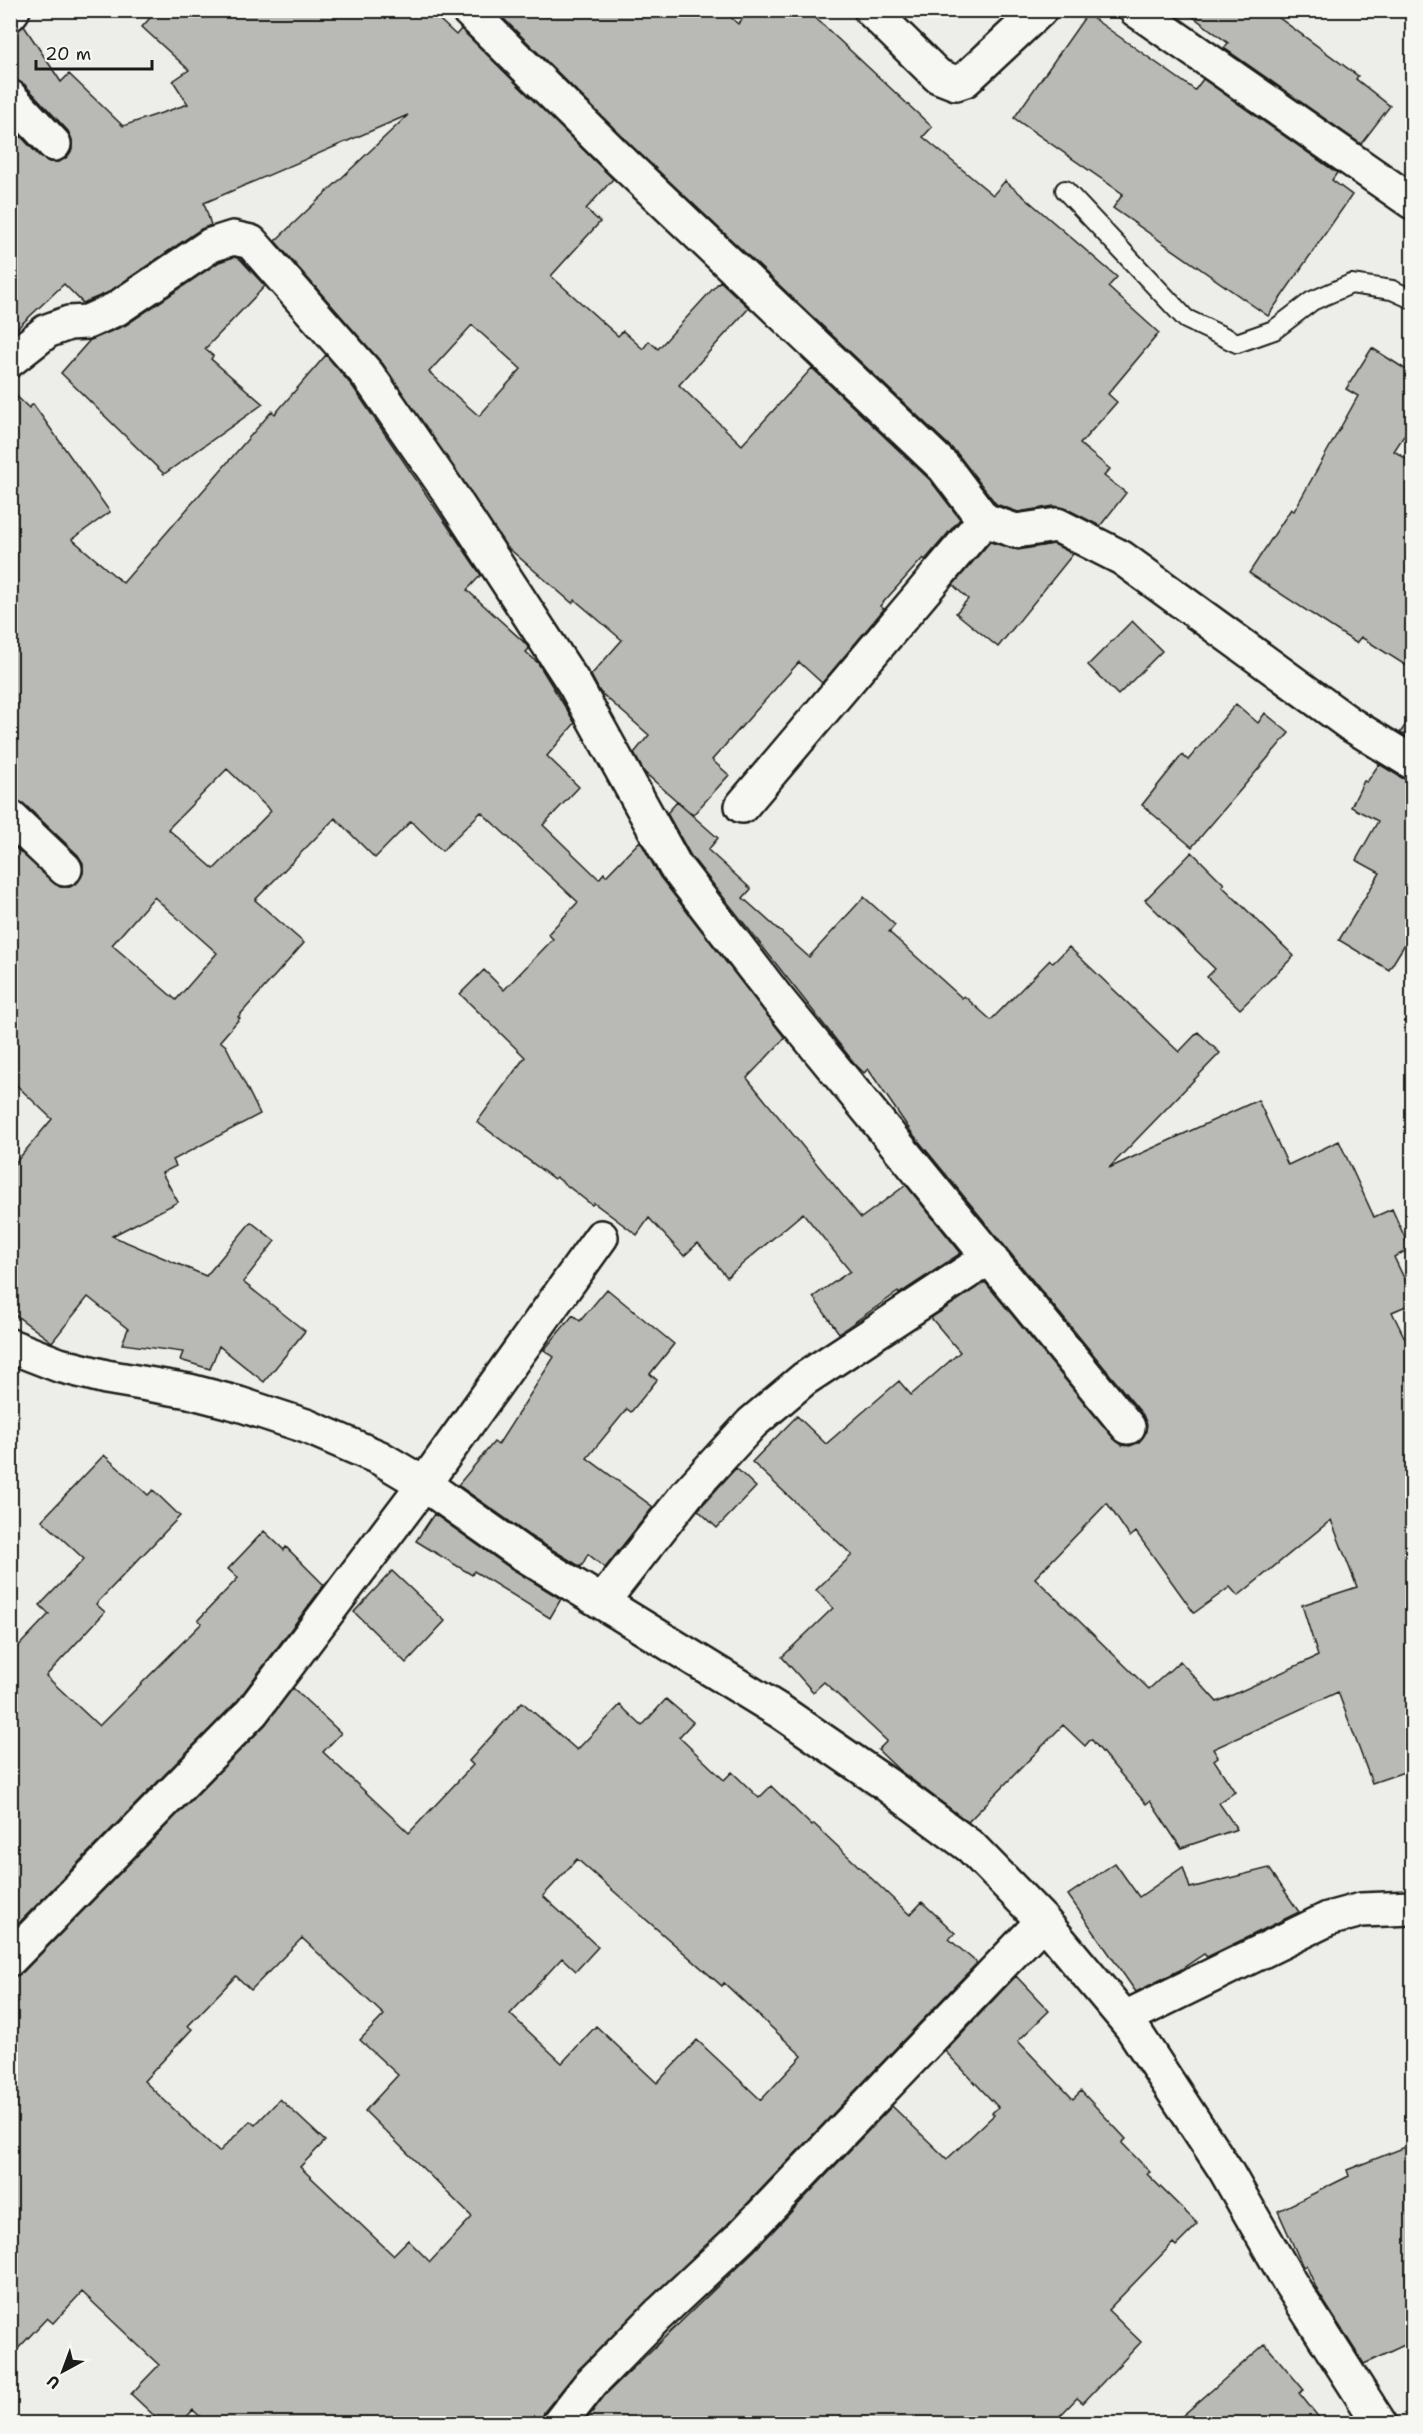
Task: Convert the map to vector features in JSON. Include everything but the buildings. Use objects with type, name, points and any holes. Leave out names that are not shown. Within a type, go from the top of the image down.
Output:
[{"type":"street","points":[[468,10],[620,160],[944,467],[984,520],[1016,531],[1058,525],[1122,558],[1350,724],[1413,762]]},
{"type":"street","points":[[871,10],[938,76],[956,84],[965,80],[1040,10]]},
{"type":"street","points":[[1136,10],[1413,202]]},
{"type":"street","points":[[10,97],[54,144]]},
{"type":"street","points":[[10,360],[47,331],[69,323],[87,322],[116,309],[211,245],[233,238],[251,242],[369,375],[447,489],[575,685],[675,866],[778,1001],[1128,1427]]},
{"type":"street","points":[[742,806],[984,520]]},
{"type":"street","points":[[10,817],[65,869]]},
{"type":"street","points":[[10,1959],[252,1713],[424,1484],[601,1237]]},
{"type":"street","points":[[602,1602],[687,1494],[752,1423],[804,1379],[990,1257]]},
{"type":"street","points":[[10,1346],[59,1365],[106,1377],[189,1391],[306,1426],[380,1458],[424,1484],[520,1552],[781,1712],[886,1784],[971,1847],[1043,1921],[1125,2018],[1226,2171],[1290,2283],[1380,2424]]},
{"type":"street","points":[[1125,2018],[1328,1919],[1361,1910],[1413,1908]]},
{"type":"street","points":[[559,2424],[599,2375],[657,2316],[740,2238],[1043,1921]]},
{"type":"lane","points":[[1065,190],[1186,318],[1237,343],[1274,330],[1312,302],[1351,284],[1392,290],[1413,299]]}]
